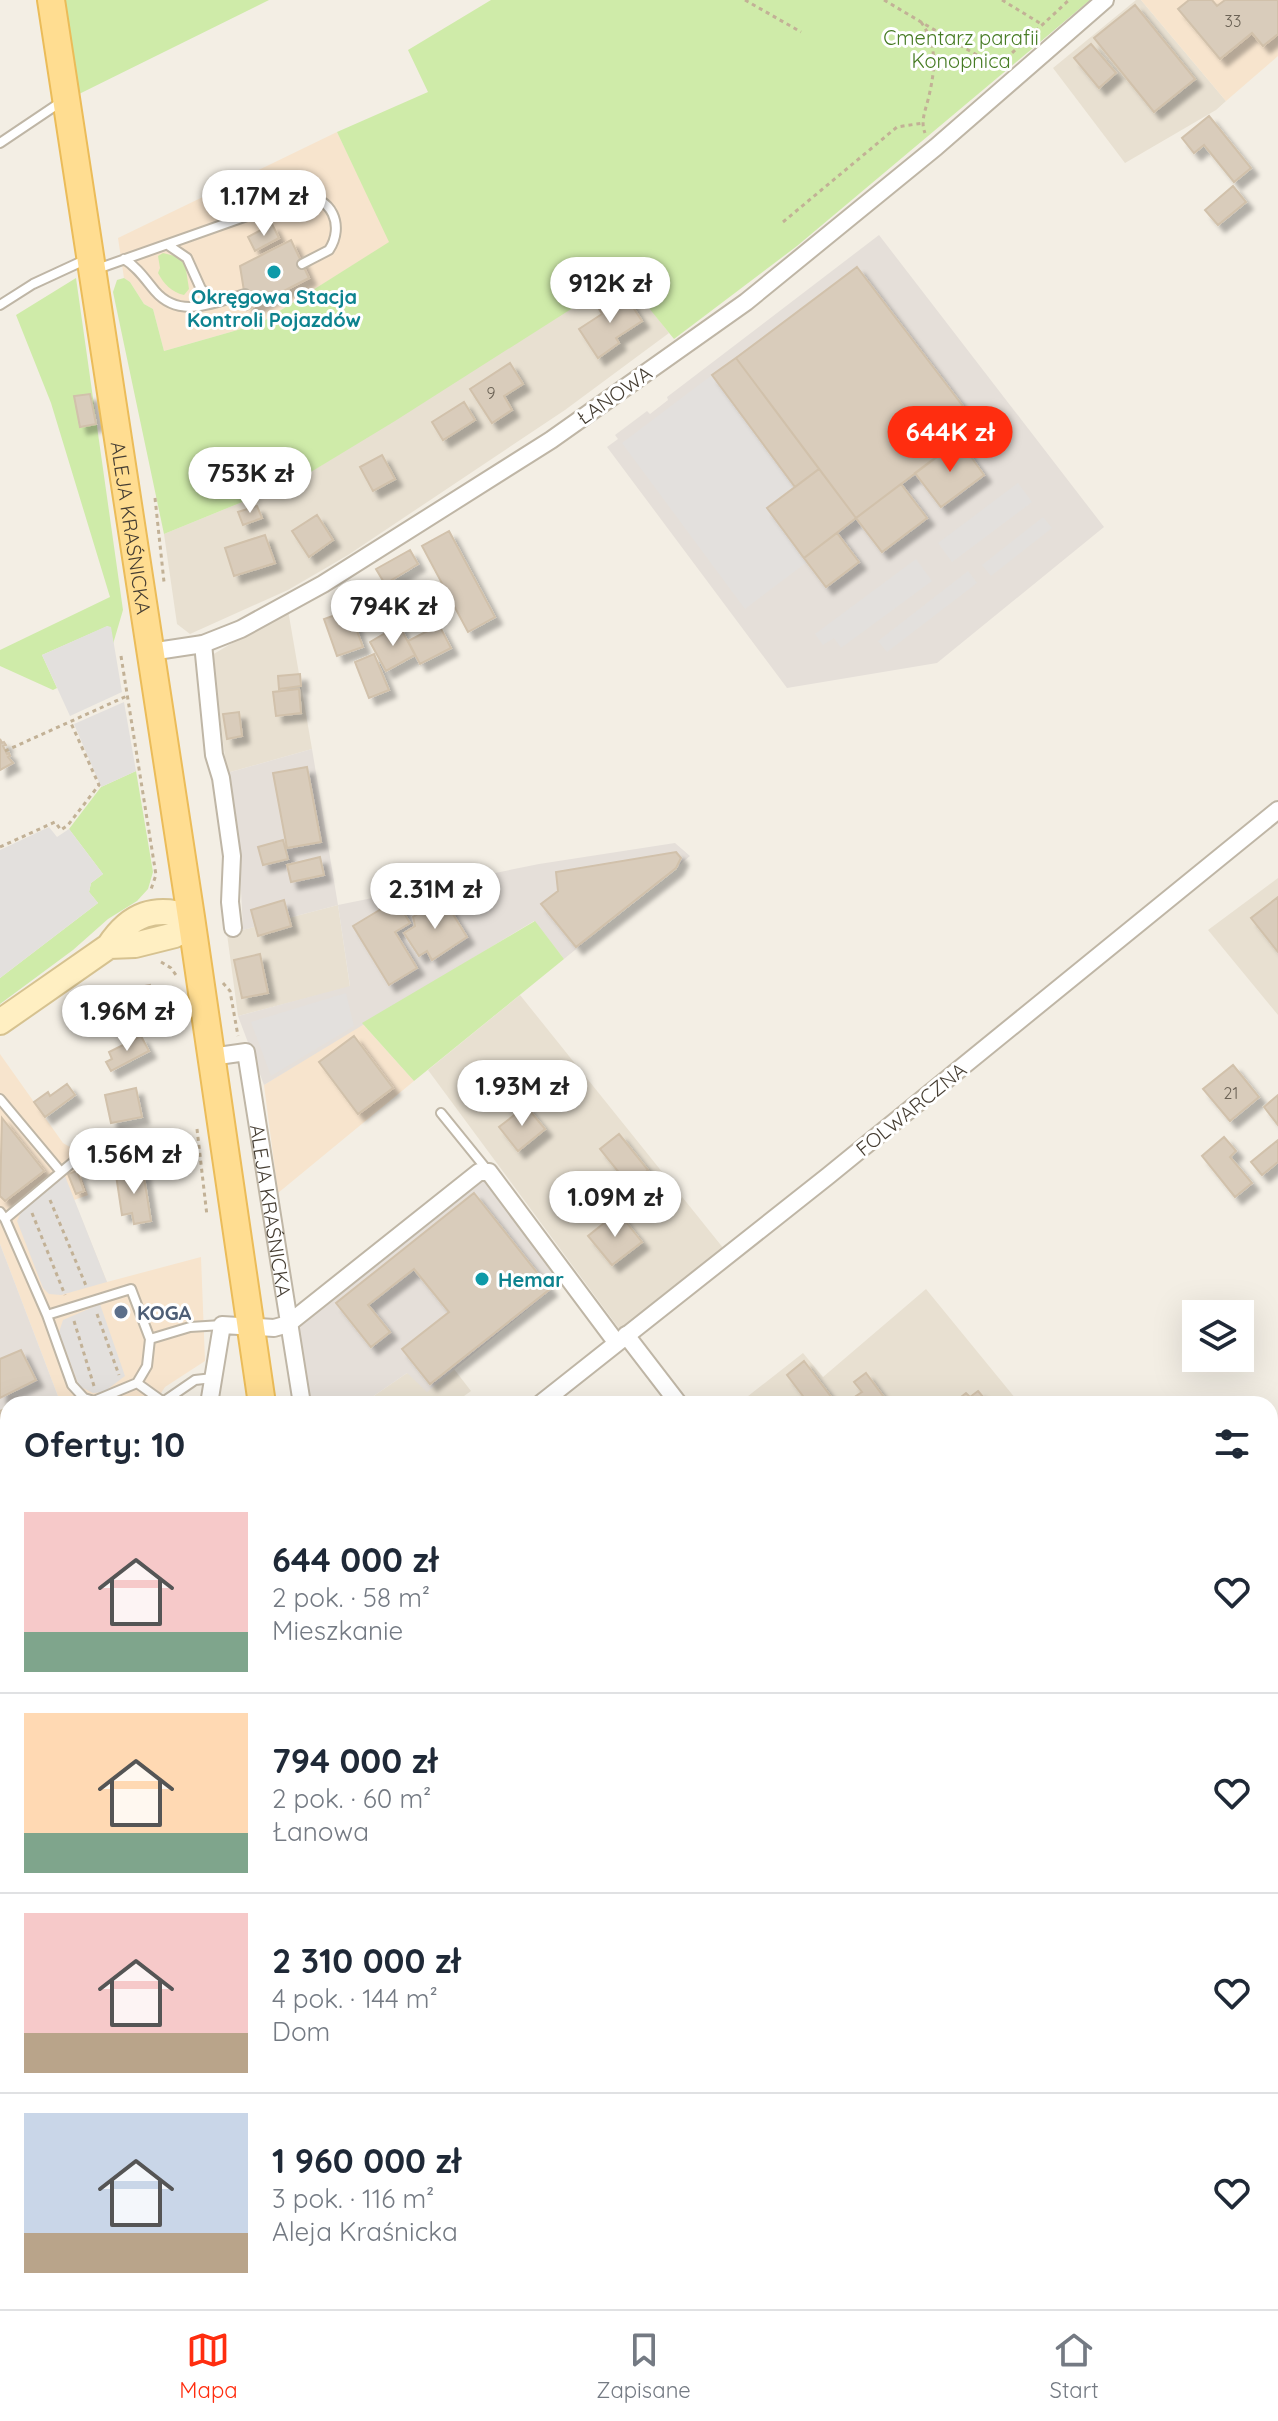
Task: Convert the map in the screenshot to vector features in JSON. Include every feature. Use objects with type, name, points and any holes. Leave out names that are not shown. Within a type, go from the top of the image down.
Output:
[{"type":"main road","name":"ALEJA KRAŚNICKA","points":[[51,0],[261,1396]]},
{"type":"street","name":"ŁANOWA","points":[[150,652],[203,644],[241,629],[350,566],[551,440],[746,302],[936,147],[1105,0]]},
{"type":"street","points":[[203,644],[214,755],[221,778],[232,856],[230,902],[233,928]]},
{"type":"street","name":"FOLWARCZNA","points":[[550,1396],[828,1176],[1278,810]]},
{"type":"street","points":[[0,1022],[109,946],[135,945],[175,935],[191,917]]},
{"type":"street","name":"ALEJA KRAŚNICKA","points":[[211,1057],[246,1052],[301,1396]]},
{"type":"street","points":[[211,1396],[222,1325],[274,1328],[288,1324],[479,1172],[489,1172],[621,1338],[672,1396]]},
{"type":"lane","points":[[0,143],[65,99]]},
{"type":"lane","points":[[0,305],[33,284],[91,264],[124,259],[301,197],[310,197],[317,199],[334,215],[338,228],[329,250],[302,264]]},
{"type":"lane","points":[[168,245],[187,258],[201,289],[218,301]]},
{"type":"lane","points":[[124,259],[138,270],[164,301],[181,308],[245,294]]},
{"type":"lane","points":[[0,1099],[61,1172]]},
{"type":"lane","points":[[441,1113],[489,1172]]},
{"type":"lane","points":[[79,1157],[3,1216],[47,1315],[72,1385],[82,1396]]},
{"type":"lane","points":[[47,1315],[131,1289],[150,1339],[147,1366],[137,1383],[106,1396]]},
{"type":"lane","points":[[150,1339],[190,1327],[222,1325]]},
{"type":"lane","points":[[171,1396],[195,1380],[214,1378]]},
{"type":"lane","points":[[137,1383],[153,1396]]},
{"type":"path","points":[[745,0],[801,32]]},
{"type":"path","points":[[884,0],[997,67],[1069,0]]},
{"type":"path","points":[[1002,0],[1043,25]]},
{"type":"path","points":[[919,19],[932,39],[934,57],[923,123],[923,131],[928,137]]},
{"type":"path","points":[[783,222],[897,127],[923,123]]},
{"type":"path","points":[[155,498],[165,587]]},
{"type":"path","points":[[121,656],[156,875],[155,883],[144,899]]},
{"type":"path","points":[[5,751],[127,696]]},
{"type":"path","points":[[0,847],[55,822],[61,830],[99,785],[70,721]]},
{"type":"path","points":[[197,1121],[207,1216]]},
{"type":"path","points":[[44,1186],[124,1388]]},
{"type":"shaded area","points":[[1136,0],[1141,0],[1226,101],[1216,110],[1125,163],[1053,68]]},
{"type":"shaded area","points":[[1141,0],[1278,0],[1278,56],[1226,101]]},
{"type":"shaded area","points":[[337,132],[390,242],[259,324],[164,351],[153,309],[144,304],[124,278],[118,238]]},
{"type":"shaded area","points":[[263,181],[273,200],[242,217],[232,199]]},
{"type":"shaded area","points":[[879,235],[1104,527],[937,663],[787,688],[607,447],[618,439],[615,435],[647,411],[650,414],[668,400],[667,397]]},
{"type":"shaded area","points":[[624,275],[669,333],[565,410],[348,555],[288,590],[190,634],[177,624],[164,534],[301,478]]},
{"type":"shaded area","points":[[712,375],[795,487],[767,509],[807,562],[745,609],[622,443]]},
{"type":"shaded area","points":[[1018,483],[1032,502],[952,562],[938,543]]},
{"type":"shaded area","points":[[1043,517],[1052,528],[991,576],[982,565]]},
{"type":"shaded area","points":[[916,559],[932,581],[841,648],[834,638],[823,645],[815,634]]},
{"type":"shaded area","points":[[968,571],[977,583],[887,652],[878,641]]},
{"type":"shaded area","points":[[288,610],[312,749],[227,773],[212,655]]},
{"type":"shaded area","points":[[107,626],[111,627],[122,692],[70,716],[42,655]]},
{"type":"shaded area","points":[[124,702],[136,771],[101,787],[74,724]]},
{"type":"shaded area","points":[[312,749],[338,905],[243,930],[240,870],[227,773]]},
{"type":"shaded area","points":[[49,827],[57,837],[69,829],[103,874],[91,883],[89,892],[98,903],[0,978],[0,850]]},
{"type":"shaded area","points":[[675,843],[690,856],[564,959],[534,921],[264,1085],[238,1016],[350,986],[338,905],[539,864]]},
{"type":"shaded area","points":[[1278,878],[1278,1015],[1208,930]]},
{"type":"shaded area","points":[[338,905],[350,987],[238,1016],[227,934]]},
{"type":"shaded area","points":[[346,993],[354,1026],[271,1076],[251,1022]]},
{"type":"shaded area","points":[[520,995],[724,1249],[620,1330],[428,1070]]},
{"type":"shaded area","points":[[362,1023],[414,1081],[278,1193],[264,1085]]},
{"type":"shaded area","points":[[0,1054],[63,1143],[87,1157],[77,1164],[88,1195],[74,1200],[107,1282],[201,1257],[205,1361],[165,1387],[159,1396],[58,1396],[0,1244]]},
{"type":"shaded area","points":[[65,1176],[107,1282],[61,1295],[49,1294],[43,1288],[17,1221],[23,1208]]},
{"type":"shaded area","points":[[482,1179],[562,1281],[427,1392],[407,1373],[374,1396],[310,1396],[298,1325]]},
{"type":"shaded area","points":[[0,1244],[58,1396],[0,1396]]},
{"type":"shaded area","points":[[926,1289],[1013,1396],[748,1396],[803,1353],[823,1377]]},
{"type":"shaded area","points":[[100,1304],[125,1376],[104,1392],[93,1393],[79,1386],[59,1332],[63,1320]]},
{"type":"shaded area","points":[[454,1369],[471,1391],[464,1396],[374,1396],[407,1373]]},
{"type":"green space","points":[[63,0],[269,0],[73,97]]},
{"type":"green space","name":"Cmentarz parafii Konopnica","points":[[491,0],[1090,0],[797,246],[674,339],[623,276],[301,478],[164,534],[113,292],[117,280],[124,278],[130,282],[144,304],[153,309],[164,351],[259,324],[389,242],[337,132],[428,92],[408,50]]},
{"type":"green space","points":[[163,253],[185,263],[189,289],[184,295],[168,287],[158,273],[158,256]]},
{"type":"green space","points":[[76,278],[123,610],[113,644],[108,626],[42,655],[57,688],[53,690],[0,666],[0,650],[110,597],[51,403],[16,315]]},
{"type":"green space","points":[[136,771],[153,872],[148,889],[137,901],[108,919],[73,950],[0,1004],[0,978],[98,903],[89,892],[91,883],[103,874],[69,829],[101,787]]},
{"type":"green space","points":[[535,921],[564,959],[414,1081],[362,1023]]},
{"type":"building","points":[[1189,0],[1212,0],[1217,6],[1225,0],[1278,0],[1278,34],[1263,46],[1252,33],[1220,59],[1178,9]]},
{"type":"building","points":[[1135,5],[1195,79],[1154,112],[1094,38]]},
{"type":"building","points":[[1091,44],[1116,73],[1099,88],[1074,58]]},
{"type":"building","points":[[1209,116],[1251,168],[1234,182],[1204,145],[1194,153],[1182,138]]},
{"type":"building","points":[[1233,186],[1246,202],[1218,225],[1205,210]]},
{"type":"building","points":[[272,224],[279,238],[255,251],[248,237]]},
{"type":"building","name":"Okręgowa Stacja Kontroli Pojazdów","points":[[291,240],[309,278],[247,310],[240,266]]},
{"type":"building","points":[[857,267],[978,426],[856,518],[736,358]]},
{"type":"building","points":[[623,292],[642,321],[616,338],[619,343],[598,358],[579,329],[602,314],[599,309]]},
{"type":"building","points":[[736,358],[819,469],[795,487],[712,375]]},
{"type":"building","points":[[510,363],[523,384],[504,396],[512,410],[492,423],[470,389]]},
{"type":"building","points":[[90,394],[96,424],[80,427],[74,396]]},
{"type":"building","points":[[464,402],[475,420],[443,440],[432,422]]},
{"type":"building","points":[[959,440],[984,475],[941,507],[915,473]]},
{"type":"building","points":[[382,455],[395,479],[373,491],[360,467]]},
{"type":"building","points":[[819,469],[856,518],[804,558],[767,508]]},
{"type":"building","points":[[901,484],[927,518],[882,552],[856,518]]},
{"type":"building","points":[[257,506],[262,518],[243,525],[238,512]]},
{"type":"building","points":[[317,515],[333,540],[309,557],[292,531]]},
{"type":"building","points":[[449,531],[495,617],[468,632],[422,546]]},
{"type":"building","points":[[837,533],[859,562],[826,587],[804,558]]},
{"type":"building","points":[[265,535],[275,563],[234,576],[225,548]]},
{"type":"building","points":[[410,550],[418,564],[385,584],[376,569]]},
{"type":"building","points":[[349,610],[363,647],[337,656],[324,619]]},
{"type":"building","points":[[399,625],[415,655],[386,671],[370,642]]},
{"type":"building","points":[[439,625],[451,648],[420,664],[408,641]]},
{"type":"building","points":[[374,654],[389,690],[369,698],[355,662]]},
{"type":"building","points":[[300,674],[301,686],[279,689],[278,676]]},
{"type":"building","points":[[299,689],[301,713],[276,716],[273,692]]},
{"type":"building","points":[[239,712],[242,736],[227,739],[223,714]]},
{"type":"building","points":[[0,739],[6,745],[3,746],[13,763],[0,770]]},
{"type":"building","points":[[307,767],[321,842],[287,848],[273,773]]},
{"type":"building","points":[[283,840],[288,859],[263,865],[258,847]]},
{"type":"building","points":[[676,852],[681,858],[676,868],[576,947],[541,904],[558,891],[556,872]]},
{"type":"building","points":[[320,857],[324,875],[291,882],[287,865]]},
{"type":"building","points":[[1278,897],[1278,952],[1251,918]]},
{"type":"building","points":[[443,898],[467,937],[432,960],[427,951],[419,956],[404,933],[415,926],[413,917]]},
{"type":"building","points":[[284,900],[291,926],[258,936],[251,910]]},
{"type":"building","points":[[396,900],[410,923],[395,932],[417,968],[389,985],[353,926]]},
{"type":"building","points":[[260,954],[268,993],[242,998],[234,960]]},
{"type":"building","points":[[150,985],[156,1023],[130,1028],[123,990]]},
{"type":"building","points":[[141,1036],[149,1051],[111,1071],[106,1062],[112,1059],[109,1052]]},
{"type":"building","points":[[354,1036],[393,1088],[358,1114],[319,1062]]},
{"type":"building","points":[[1233,1065],[1259,1097],[1230,1121],[1203,1089]]},
{"type":"building","points":[[67,1084],[75,1095],[45,1117],[34,1102]]},
{"type":"building","points":[[136,1088],[142,1117],[111,1123],[105,1095]]},
{"type":"building","points":[[1278,1095],[1278,1125],[1264,1107]]},
{"type":"building","points":[[526,1106],[545,1129],[518,1151],[499,1127]]},
{"type":"building","points":[[2,1118],[44,1171],[5,1201],[0,1196]]},
{"type":"building","points":[[619,1134],[648,1170],[629,1185],[600,1149]]},
{"type":"building","points":[[1224,1137],[1236,1151],[1230,1157],[1252,1183],[1235,1197],[1202,1156]]},
{"type":"building","points":[[1278,1140],[1278,1162],[1262,1175],[1251,1162]]},
{"type":"building","points":[[77,1171],[84,1191],[76,1194],[68,1174]]},
{"type":"building","points":[[143,1171],[151,1221],[134,1224],[132,1213],[122,1215],[116,1175]]},
{"type":"building","name":"Hemar","points":[[474,1193],[550,1289],[430,1384],[402,1349],[449,1312],[414,1269],[368,1305],[390,1332],[371,1347],[336,1303]]},
{"type":"building","points":[[618,1212],[642,1242],[612,1265],[588,1236]]},
{"type":"building","points":[[21,1350],[36,1380],[0,1396],[0,1359]]},
{"type":"building","points":[[804,1361],[830,1396],[803,1396],[787,1375]]},
{"type":"building","points":[[866,1373],[883,1396],[856,1396],[862,1392],[854,1382]]},
{"type":"place","name":"Okręgowa Stacja Kontroli Pojazdów","points":[[274,272]]},
{"type":"place","name":"Hemar","points":[[482,1279]]},
{"type":"place","name":"KOGA","points":[[121,1312]]}]
